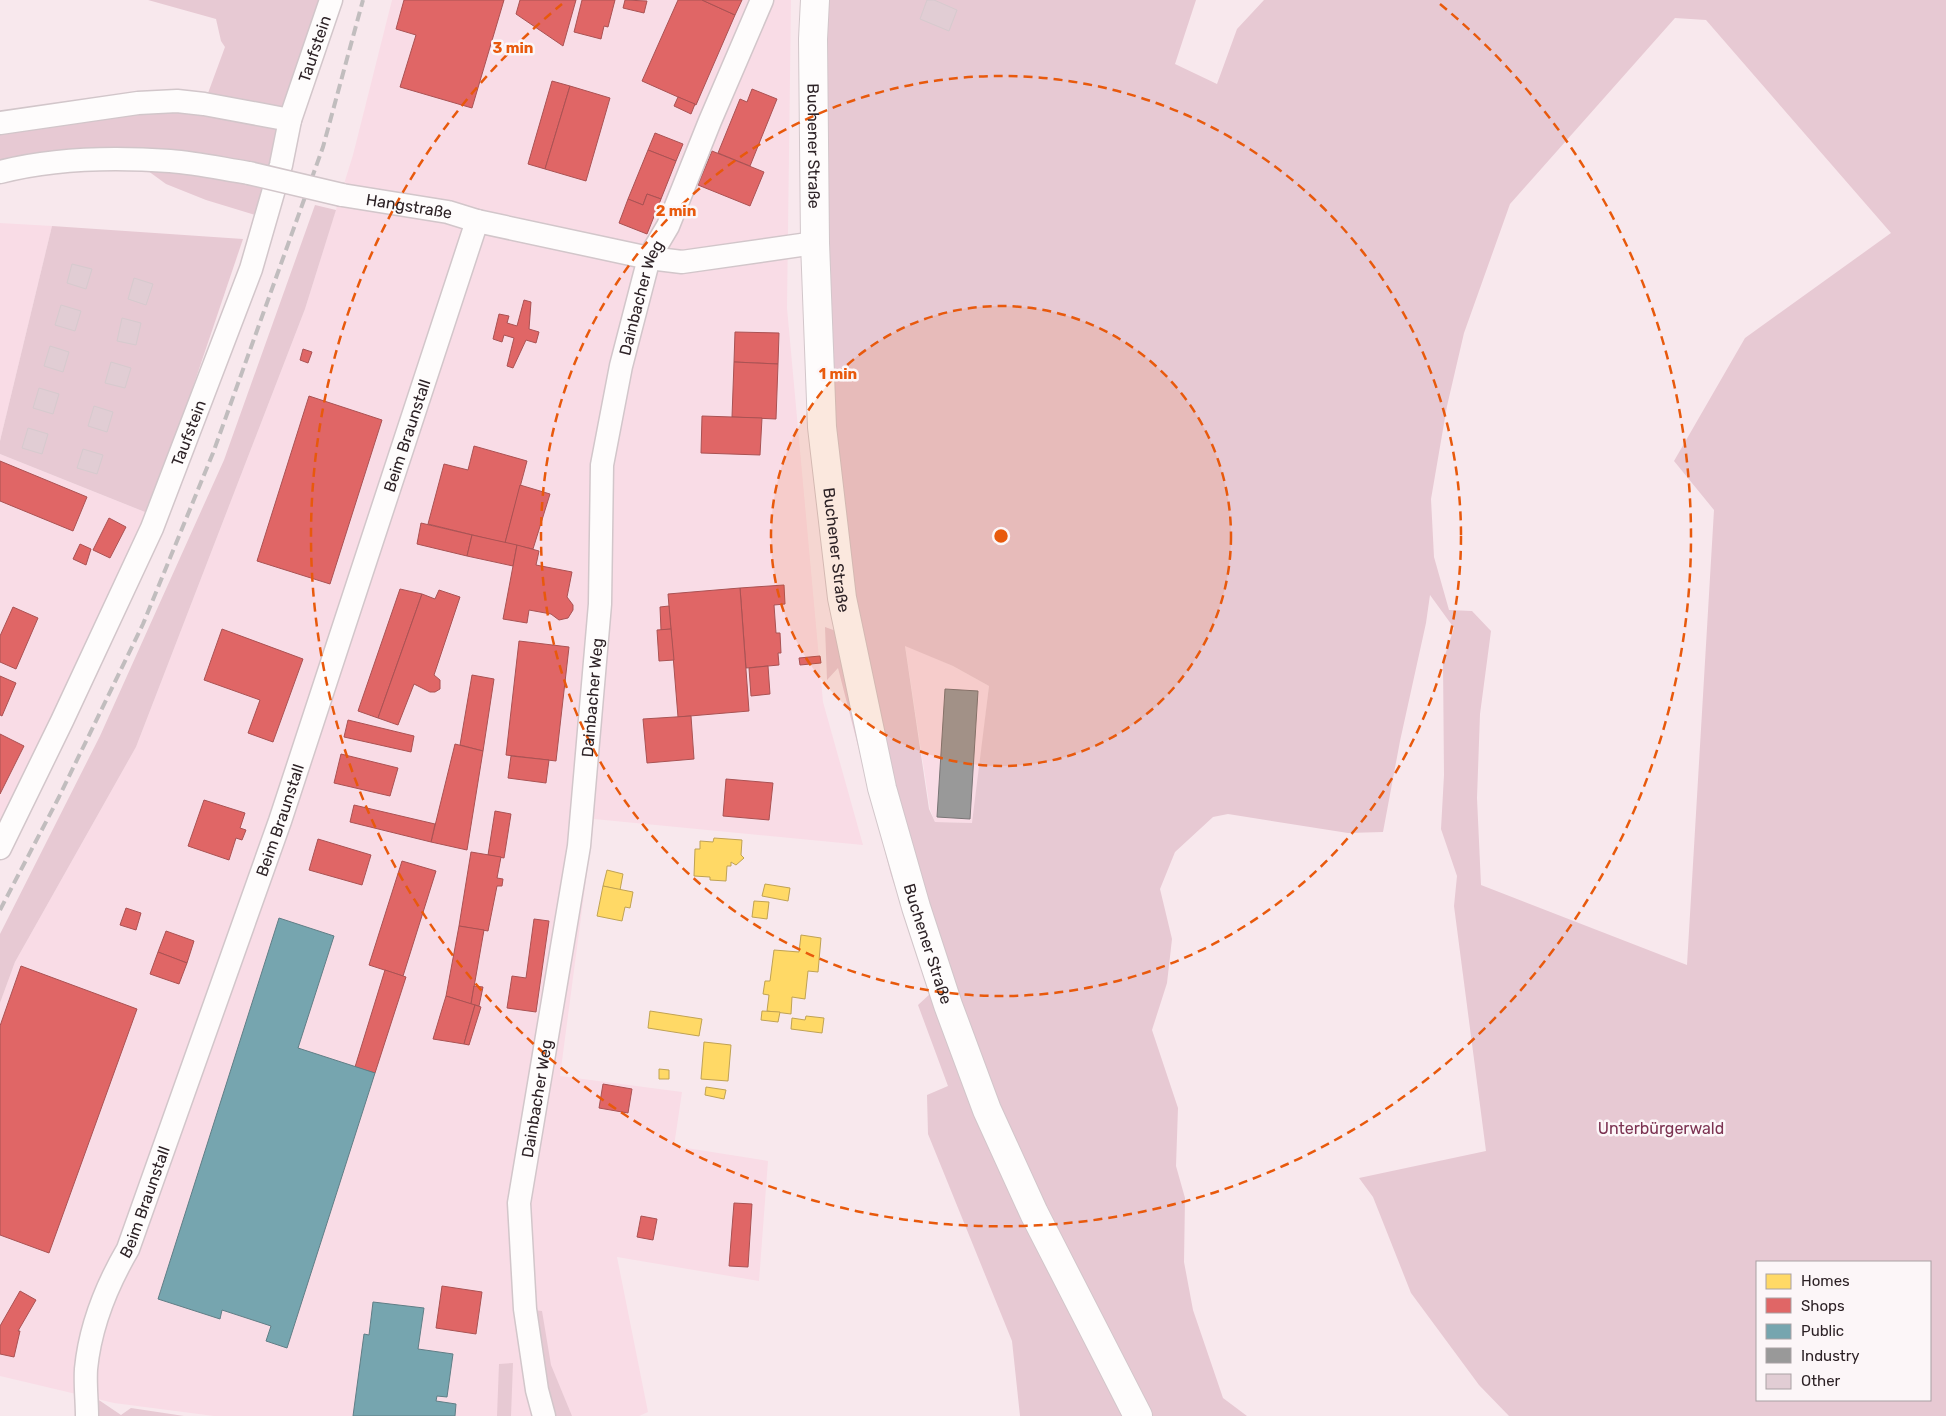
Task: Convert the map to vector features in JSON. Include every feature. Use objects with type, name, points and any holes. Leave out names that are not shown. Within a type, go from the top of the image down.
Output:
[{"type":"main road","name":"Buchener Straße","points":[[815,0],[813,39],[815,243],[822,427],[842,598],[884,798],[916,907],[948,1005],[987,1110],[1034,1213],[1138,1416]]},
{"type":"street","name":"Taufstein","points":[[0,848],[62,721],[152,528],[250,269],[281,165],[290,120],[331,0]]},
{"type":"street","name":"Dainbacher Weg","points":[[544,1416],[537,1390],[525,1309],[519,1204],[579,846],[600,604],[602,465],[621,366],[650,258],[668,226],[710,120],[762,0]]},
{"type":"street","points":[[0,123],[138,103],[177,101],[204,104],[290,120]]},
{"type":"street","name":"Hangstraße","points":[[0,172],[17,168],[94,160],[171,161],[249,173],[342,195],[448,212],[477,221],[650,258],[682,262],[815,243]]},
{"type":"street","name":"Beim Braunstall","points":[[87,1416],[86,1372],[89,1344],[118,1266],[128,1249],[280,821],[477,221]]},
{"type":"shaded area","points":[[392,0],[791,0],[787,308],[823,702],[863,845],[594,819],[560,1076],[682,1092],[674,1146],[768,1161],[759,1281],[617,1257],[648,1412],[639,1416],[214,1416],[114,1403],[0,1376],[0,1003],[15,962],[136,747],[305,309],[353,155]]},
{"type":"shaded area","points":[[0,223],[52,226],[0,441]]},
{"type":"shaded area","points":[[0,454],[150,514],[0,827]]},
{"type":"shaded area","points":[[905,645],[953,666],[989,686],[973,823],[935,822],[930,809]]},
{"type":"green space","points":[[148,0],[331,0],[265,218],[206,200],[166,184],[133,160],[0,172],[0,123],[204,104],[225,47],[221,41],[216,19]]},
{"type":"green space","name":"Unterbürgerwald","points":[[815,0],[1196,0],[1175,64],[1217,84],[1237,29],[1264,0],[1946,0],[1946,1416],[1509,1416],[1479,1385],[1411,1293],[1373,1197],[1359,1178],[1486,1151],[1454,906],[1457,876],[1441,829],[1444,775],[1443,661],[1454,628],[1430,595],[1426,623],[1400,741],[1383,832],[1348,833],[1228,814],[1213,817],[1175,852],[1160,889],[1172,939],[1167,983],[1152,1030],[1178,1108],[1176,1166],[1185,1198],[1184,1262],[1193,1310],[1223,1398],[1247,1416],[1020,1416],[1012,1341],[928,1134],[927,1095],[948,1086],[918,1005],[931,993],[891,875],[838,668],[827,680],[825,627],[850,636],[842,598]],"holes":[[[1675,18],[1706,20],[1891,233],[1745,338],[1674,461],[1714,510],[1687,965],[1481,885],[1477,798],[1480,714],[1491,631],[1472,611],[1449,610],[1434,557],[1431,499],[1447,406],[1464,333],[1510,204]],[[905,646],[953,666],[989,686],[972,823],[935,822],[929,809]]]},
{"type":"green space","points":[[315,205],[336,210],[305,309],[136,747],[15,962],[0,1003],[0,934],[100,736],[224,460]]},
{"type":"green space","points":[[52,226],[243,239],[150,514],[0,454],[0,441]]},
{"type":"green space","points":[[525,1309],[542,1311],[551,1365],[572,1416],[554,1416]]},
{"type":"green space","points":[[513,1363],[511,1416],[497,1416],[499,1364]]},
{"type":"green space","points":[[87,1392],[121,1415],[131,1408],[184,1416],[87,1416]]},
{"type":"building: Homes","points":[[714,838],[742,840],[741,855],[744,858],[736,865],[731,862],[731,866],[727,866],[726,881],[694,876],[695,849],[700,849],[700,841],[713,842]]},
{"type":"building: Homes","points":[[607,870],[623,874],[620,890],[603,886]]},
{"type":"building: Homes","points":[[765,884],[790,888],[788,901],[762,896]]},
{"type":"building: Homes","points":[[603,886],[633,892],[630,908],[625,907],[622,921],[597,916]]},
{"type":"building: Homes","points":[[754,901],[769,902],[767,919],[752,917]]},
{"type":"building: Homes","points":[[801,935],[821,938],[818,972],[808,971],[805,999],[792,997],[791,1014],[767,1011],[769,995],[763,994],[765,981],[770,981],[774,950],[799,952]]},
{"type":"building: Homes","points":[[650,1011],[702,1019],[699,1036],[648,1028]]},
{"type":"building: Homes","points":[[762,1011],[780,1012],[778,1022],[761,1020]]},
{"type":"building: Homes","points":[[806,1016],[824,1018],[822,1033],[791,1029],[792,1018],[805,1020]]},
{"type":"building: Homes","points":[[704,1042],[731,1045],[728,1081],[701,1079]]},
{"type":"building: Homes","points":[[659,1069],[669,1070],[669,1079],[659,1079]]},
{"type":"building: Homes","points":[[706,1087],[726,1090],[724,1099],[705,1095]]},
{"type":"building: Shops","points":[[404,0],[504,0],[472,108],[400,87],[416,35],[396,29]]},
{"type":"building: Shops","points":[[520,0],[576,0],[563,46],[516,14]]},
{"type":"building: Shops","points":[[582,0],[615,0],[608,27],[604,26],[601,39],[574,32]]},
{"type":"building: Shops","points":[[625,0],[647,1],[644,13],[623,8]]},
{"type":"building: Shops","points":[[678,0],[702,0],[735,15],[696,105],[642,81]]},
{"type":"building: Shops","points":[[702,0],[742,0],[735,15]]},
{"type":"building: Shops","points":[[552,81],[570,86],[545,169],[528,164]]},
{"type":"building: Shops","points":[[570,86],[610,98],[586,181],[545,169]]},
{"type":"building: Shops","points":[[752,89],[777,99],[750,166],[718,153],[740,99],[747,102]]},
{"type":"building: Shops","points":[[678,97],[695,104],[691,114],[674,106]]},
{"type":"building: Shops","points":[[655,133],[683,144],[676,161],[648,150]]},
{"type":"building: Shops","points":[[648,150],[676,161],[661,199],[647,194],[643,205],[628,199]]},
{"type":"building: Shops","points":[[712,151],[764,172],[750,206],[698,185]]},
{"type":"building: Shops","points":[[647,194],[661,199],[647,234],[619,223],[628,199],[643,205]]},
{"type":"building: Shops","points":[[524,300],[531,302],[529,329],[539,332],[536,343],[526,340],[513,368],[507,366],[514,338],[504,335],[502,342],[493,339],[499,314],[509,316],[507,323],[517,326]]},
{"type":"building: Shops","points":[[735,332],[779,333],[778,364],[734,362]]},
{"type":"building: Shops","points":[[303,349],[312,352],[308,363],[300,360]]},
{"type":"building: Shops","points":[[734,362],[778,364],[776,419],[732,417]]},
{"type":"building: Shops","points":[[309,396],[382,420],[330,584],[257,561]]},
{"type":"building: Shops","points":[[702,416],[762,418],[760,455],[701,453]]},
{"type":"building: Shops","points":[[474,446],[527,461],[505,543],[428,524],[444,464],[468,470]]},
{"type":"building: Shops","points":[[0,461],[87,497],[73,531],[0,501]]},
{"type":"building: Shops","points":[[520,485],[550,494],[533,549],[505,543]]},
{"type":"building: Shops","points":[[109,518],[126,527],[110,558],[93,550]]},
{"type":"building: Shops","points":[[421,523],[472,535],[467,556],[417,544]]},
{"type":"building: Shops","points":[[472,535],[517,545],[513,566],[467,556]]},
{"type":"building: Shops","points":[[80,544],[91,549],[86,565],[73,559]]},
{"type":"building: Shops","points":[[517,545],[539,551],[536,565],[572,572],[567,597],[573,605],[573,610],[568,618],[559,620],[551,614],[529,610],[527,623],[503,619]]},
{"type":"building: Shops","points":[[784,585],[785,604],[774,605],[776,633],[780,633],[781,653],[778,653],[779,665],[746,668],[740,588]]},
{"type":"building: Shops","points":[[740,588],[749,711],[678,717],[668,594]]},
{"type":"building: Shops","points":[[400,589],[422,594],[378,718],[358,711]]},
{"type":"building: Shops","points":[[439,590],[460,597],[434,675],[440,680],[440,689],[430,692],[414,684],[398,725],[378,718],[422,594],[435,599]]},
{"type":"building: Shops","points":[[669,606],[671,629],[661,630],[660,607]]},
{"type":"building: Shops","points":[[13,607],[38,618],[16,669],[0,662],[0,636]]},
{"type":"building: Shops","points":[[222,629],[303,659],[273,742],[248,733],[260,700],[204,680]]},
{"type":"building: Shops","points":[[671,629],[674,660],[659,661],[657,630]]},
{"type":"building: Shops","points":[[519,641],[569,647],[556,761],[506,755]]},
{"type":"building: Shops","points":[[820,656],[821,663],[800,665],[799,658]]},
{"type":"building: Shops","points":[[768,666],[770,694],[751,696],[749,668]]},
{"type":"building: Shops","points":[[472,675],[494,679],[483,751],[460,745]]},
{"type":"building: Shops","points":[[0,676],[16,683],[2,716],[0,715]]},
{"type":"building: Shops","points":[[691,716],[694,759],[647,763],[643,719]]},
{"type":"building: Shops","points":[[348,720],[414,736],[411,752],[344,737]]},
{"type":"building: Shops","points":[[0,734],[24,746],[0,794]]},
{"type":"building: Shops","points":[[455,744],[483,751],[467,850],[431,842]]},
{"type":"building: Shops","points":[[341,754],[398,768],[390,796],[334,783]]},
{"type":"building: Shops","points":[[511,756],[549,760],[546,783],[508,778]]},
{"type":"building: Shops","points":[[726,779],[773,783],[769,820],[723,816]]},
{"type":"building: Shops","points":[[204,800],[245,813],[240,828],[246,830],[242,840],[236,838],[229,860],[188,846]]},
{"type":"building: Shops","points":[[354,805],[435,824],[431,842],[350,822]]},
{"type":"building: Shops","points":[[495,811],[511,814],[504,858],[488,855]]},
{"type":"building: Shops","points":[[318,839],[371,855],[362,885],[309,870]]},
{"type":"building: Shops","points":[[471,852],[501,857],[497,878],[503,879],[502,886],[497,886],[488,931],[459,926]]},
{"type":"building: Shops","points":[[402,861],[436,871],[403,976],[369,965]]},
{"type":"building: Shops","points":[[126,908],[141,913],[136,930],[120,925]]},
{"type":"building: Shops","points":[[534,919],[549,921],[536,1012],[507,1008],[512,976],[526,978]]},
{"type":"building: Shops","points":[[459,926],[484,930],[471,1004],[446,996]]},
{"type":"building: Shops","points":[[166,931],[194,941],[187,963],[158,952]]},
{"type":"building: Shops","points":[[158,952],[187,963],[179,984],[150,974]]},
{"type":"building: Shops","points":[[21,966],[137,1009],[49,1253],[0,1235],[0,1026]]},
{"type":"building: Shops","points":[[385,970],[406,977],[375,1073],[355,1067]]},
{"type":"building: Shops","points":[[474,986],[483,987],[479,1006],[471,1004]]},
{"type":"building: Shops","points":[[446,996],[475,1005],[464,1044],[433,1039]]},
{"type":"building: Shops","points":[[475,1005],[481,1007],[469,1045],[464,1044]]},
{"type":"building: Shops","points":[[603,1084],[632,1089],[628,1113],[599,1108]]},
{"type":"building: Shops","points":[[734,1203],[752,1204],[748,1267],[729,1266]]},
{"type":"building: Shops","points":[[641,1216],[657,1219],[653,1240],[637,1237]]},
{"type":"building: Shops","points":[[442,1286],[482,1292],[476,1334],[436,1328]]},
{"type":"building: Shops","points":[[20,1291],[36,1300],[18,1331],[20,1331],[14,1357],[0,1354],[0,1326]]},
{"type":"building: Public","points":[[279,918],[334,936],[298,1048],[375,1073],[287,1348],[266,1341],[271,1326],[222,1310],[220,1319],[158,1299]]},
{"type":"building: Public","points":[[373,1302],[424,1308],[418,1349],[453,1354],[447,1397],[437,1396],[436,1401],[456,1404],[455,1416],[353,1416],[364,1334],[369,1335]]},
{"type":"building: Industry","points":[[945,689],[978,691],[970,819],[937,817]]},
{"type":"building: Other","points":[[927,0],[934,0],[957,10],[949,31],[920,19]]},
{"type":"building: Other","points":[[72,264],[92,269],[86,289],[67,283]]},
{"type":"building: Other","points":[[134,278],[153,284],[146,305],[128,299]]},
{"type":"building: Other","points":[[61,305],[81,311],[75,331],[55,325]]},
{"type":"building: Other","points":[[122,318],[141,323],[136,345],[117,341]]},
{"type":"building: Other","points":[[50,346],[69,352],[63,372],[44,366]]},
{"type":"building: Other","points":[[111,362],[131,368],[125,388],[105,383]]},
{"type":"building: Other","points":[[39,388],[59,394],[53,414],[33,408]]},
{"type":"building: Other","points":[[94,406],[113,412],[107,432],[88,426]]},
{"type":"building: Other","points":[[28,428],[48,434],[42,454],[22,448]]},
{"type":"building: Other","points":[[83,449],[103,455],[97,474],[77,468]]},
{"type":"railway","points":[[0,910],[59,797],[143,624],[213,453],[323,147],[363,0]]}]
